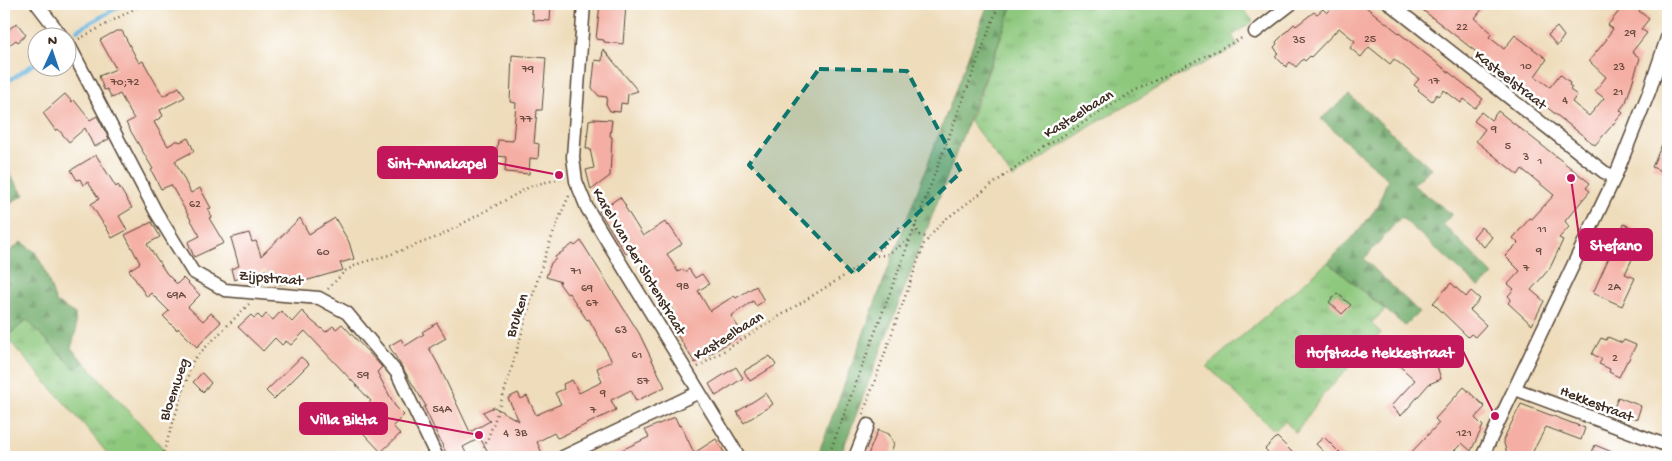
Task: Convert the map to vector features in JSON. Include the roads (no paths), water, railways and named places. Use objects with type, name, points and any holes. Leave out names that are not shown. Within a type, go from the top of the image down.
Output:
[{"type":"street","name":"Zijpstraat","points":[[37,4],[56,28]]},
{"type":"street","name":"Karel Van der Slotenstraat","points":[[584,4],[573,142],[576,178],[587,208],[739,457]]},
{"type":"street","points":[[1255,32],[1291,4]]},
{"type":"street","name":"Kasteelstraat","points":[[1390,4],[1604,172],[1615,177]]},
{"type":"street","points":[[1482,457],[1615,177],[1649,92],[1668,35]]},
{"type":"street","name":"Zijpstraat","points":[[78,64],[156,212],[193,272],[225,290],[320,298],[347,313],[397,373],[436,457]]},
{"type":"street","name":"Hekkestraat","points":[[1515,389],[1668,446]]},
{"type":"street","points":[[563,457],[699,392]]},
{"type":"street","points":[[855,457],[868,425]]},
{"type":"waterway","points":[[78,29],[124,4]]},
{"type":"waterway","points":[[4,84],[28,68]]},
{"type":"place","name":"Sint-Annakapel","points":[[559,175]]},
{"type":"place","name":"Stefano","points":[[1571,178]]},
{"type":"place","name":"Hofstade Hekkestraat","points":[[1495,416]]},
{"type":"place","name":"Villa Bikta","points":[[479,435]]}]
